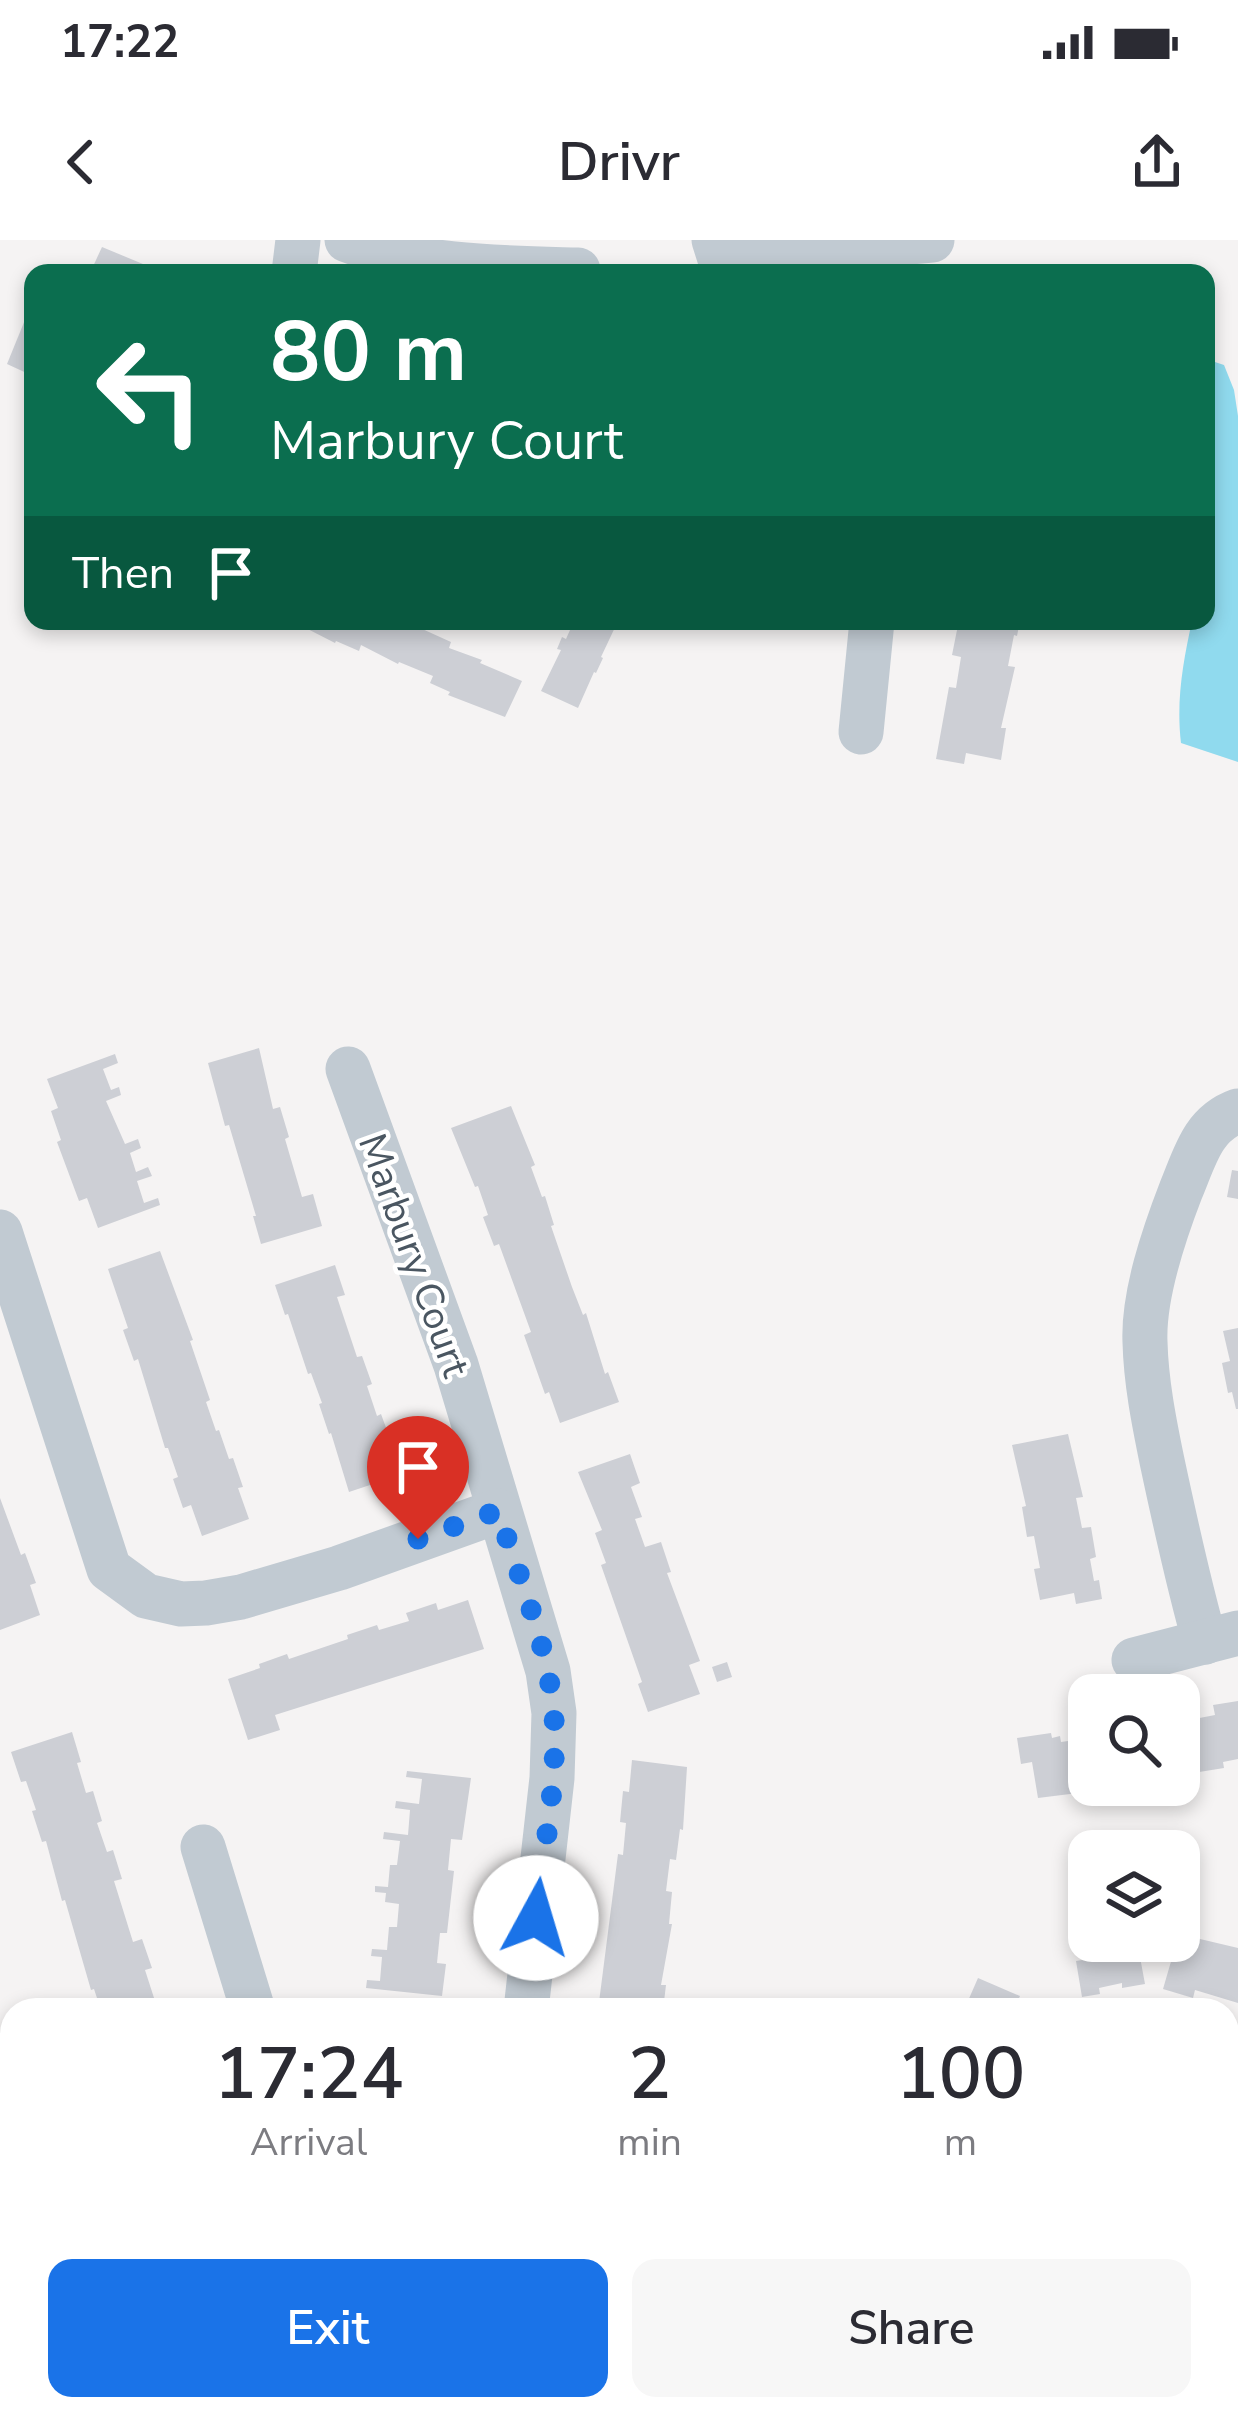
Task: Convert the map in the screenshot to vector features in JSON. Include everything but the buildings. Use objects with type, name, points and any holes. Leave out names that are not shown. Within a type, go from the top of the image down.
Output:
[{"type":"street","points":[[347,240],[426,259]]},
{"type":"street","points":[[717,250],[855,260],[932,240]]},
{"type":"street","points":[[484,264],[518,254],[556,264]]},
{"type":"street","points":[[861,732],[871,630]]},
{"type":"street","name":"Marbury Court","points":[[348,1069],[456,1365],[548,1671],[554,1713],[552,1778],[527,1998]]},
{"type":"street","points":[[1134,1660],[1221,1637],[1181,1556],[1152,1411],[1144,1339],[1149,1298],[1171,1218],[1198,1148],[1220,1118],[1238,1111]]},
{"type":"street","points":[[0,1232],[110,1569],[146,1596],[181,1604],[241,1597],[498,1511]]},
{"type":"street","points":[[203,1847],[249,1998]]},
{"type":"water","points":[[1215,362],[1224,365],[1238,416],[1238,762],[1181,743],[1181,682],[1190,630],[1215,630]]},
{"type":"route","points":[[418,1539],[498,1511],[548,1671],[554,1713],[552,1778],[536,1918]]}]
